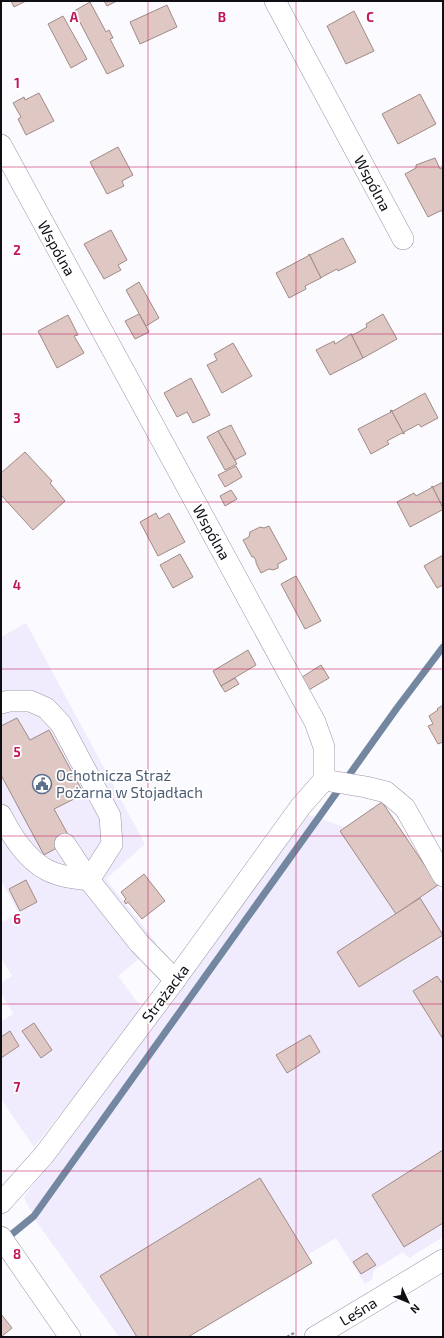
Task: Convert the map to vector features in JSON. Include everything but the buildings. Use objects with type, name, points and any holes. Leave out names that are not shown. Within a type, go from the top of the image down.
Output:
[{"type":"street","name":"Wspólna","points":[[275,1],[403,238]]},
{"type":"street","name":"Wspólna","points":[[1,145],[315,722],[334,781]]},
{"type":"street","points":[[1,703],[9,701],[30,701],[46,708],[61,724],[110,816],[112,844],[90,880]]},
{"type":"street","points":[[334,781],[386,792],[405,808],[443,876]]},
{"type":"street","name":"Strażacka","points":[[1,1203],[44,1155],[175,980],[301,806],[334,781]]},
{"type":"street","points":[[1,816],[10,832],[30,859],[47,870],[65,877],[90,880]]},
{"type":"street","points":[[65,844],[90,880],[139,943],[175,980]]},
{"type":"street","points":[[5,1244],[70,1337]]},
{"type":"street","name":"Leśna","points":[[315,1337],[443,1260]]},
{"type":"shaded area","points":[[26,623],[145,844],[106,879],[157,944],[118,976],[143,1010],[34,1147],[1,1099],[1,1022],[13,1014],[1,993],[1,983],[12,976],[1,958],[1,922],[19,914],[1,880],[1,637]]},
{"type":"shaded area","points":[[382,802],[443,894],[443,1237],[409,1258],[403,1252],[374,1270],[372,1280],[365,1284],[336,1238],[307,1255],[312,1263],[188,1337],[119,1337],[36,1221],[24,1197],[168,1006],[305,814],[345,827]]},
{"type":"waterway","points":[[6,1239],[34,1216],[397,708],[443,647]]},
{"type":"place","name":"Ochotnicza Straż Pożarna w Stojadłach","points":[[42,784]]}]
